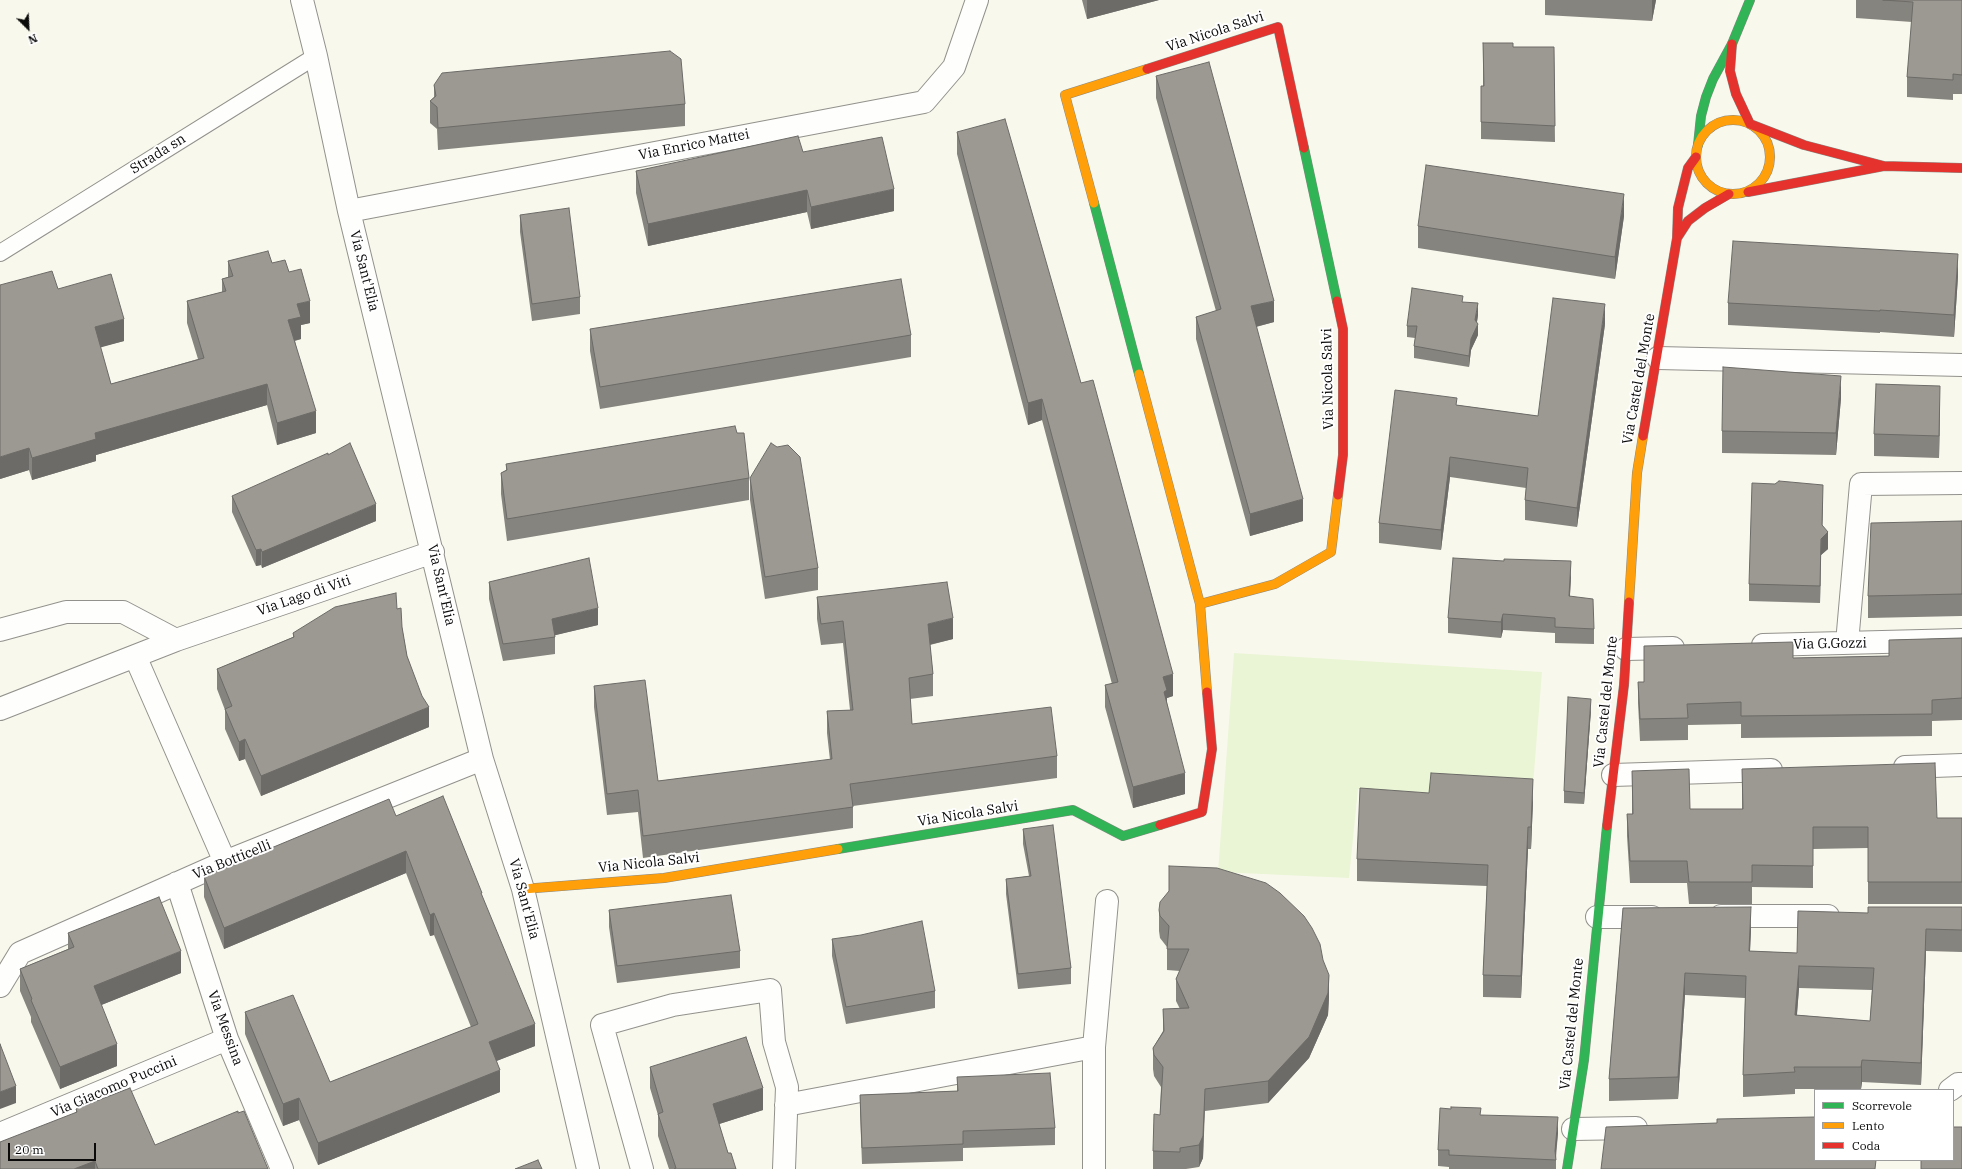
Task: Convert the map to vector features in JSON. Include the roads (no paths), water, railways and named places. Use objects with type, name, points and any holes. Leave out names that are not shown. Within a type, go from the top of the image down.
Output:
[{"type":"street","name":"Via Sant'Elia","points":[[302,0],[316,56],[349,211],[433,552],[482,759],[523,889],[588,1169]]},
{"type":"street","name":"Via Enrico Mattei","points":[[349,211],[924,102],[954,67],[977,0]]},
{"type":"street","name":"Via Castel del Monte","points":[[1698,145],[1704,134],[1714,126],[1726,121],[1738,120],[1750,124],[1760,132],[1767,142],[1770,155],[1769,167],[1764,178],[1756,186],[1746,192],[1729,194],[1722,193],[1703,179],[1698,169],[1696,157],[1701,116],[1712,79],[1732,44],[1750,0]]},
{"type":"street","name":"Via Nicola Salvi","points":[[523,889],[664,878],[1073,810],[1123,836],[1202,812],[1212,749],[1200,604],[1065,96],[1278,27],[1343,329],[1342,455],[1331,552],[1275,584],[1200,604]]},
{"type":"street","name":"Via Castel del Monte","points":[[1732,44],[1730,71],[1736,94],[1750,124]]},
{"type":"street","points":[[1750,124],[1804,145],[1884,166]]},
{"type":"street","name":"Via Castel del Monte","points":[[1567,1169],[1584,1060],[1597,917],[1624,685],[1637,473],[1658,358],[1677,238],[1678,208],[1688,168],[1696,157]]},
{"type":"street","points":[[1746,192],[1884,166],[1962,168]]},
{"type":"street","name":"Via Castel del Monte","points":[[1677,238],[1688,221],[1705,208],[1729,194]]},
{"type":"street","points":[[1658,358],[1962,365]]},
{"type":"street","points":[[1848,643],[1861,484],[1962,483]]},
{"type":"street","name":"Via Lago di Viti","points":[[0,709],[176,640],[433,552]]},
{"type":"street","points":[[0,630],[66,612],[123,612],[176,640]]},
{"type":"street","name":"Via G.Gozzi","points":[[1745,646],[1962,640]]},
{"type":"street","points":[[1626,649],[1689,647]]},
{"type":"street","points":[[135,656],[225,862]]},
{"type":"street","name":"Via Botticelli","points":[[0,986],[20,953],[225,862],[482,759]]},
{"type":"street","points":[[1883,768],[1962,765]]},
{"type":"street","points":[[1613,775],[1787,770]]},
{"type":"street","name":"Via Messina","points":[[177,883],[227,1039],[282,1169]]},
{"type":"street","points":[[1094,1169],[1094,1047],[1108,901]]},
{"type":"street","points":[[1597,917],[1669,916]]},
{"type":"street","points":[[1700,916],[1851,916]]},
{"type":"street","points":[[642,1169],[602,1025],[673,1006],[770,990],[774,1042],[787,1087],[784,1169]]},
{"type":"street","name":"Via Giacomo Puccini","points":[[0,1134],[227,1039]]},
{"type":"street","points":[[786,1105],[1094,1047]]},
{"type":"street","points":[[1952,1089],[1962,1084]]},
{"type":"street","points":[[1573,1129],[1659,1128]]},
{"type":"lane","name":"Strada sn","points":[[0,253],[316,56]]}]
